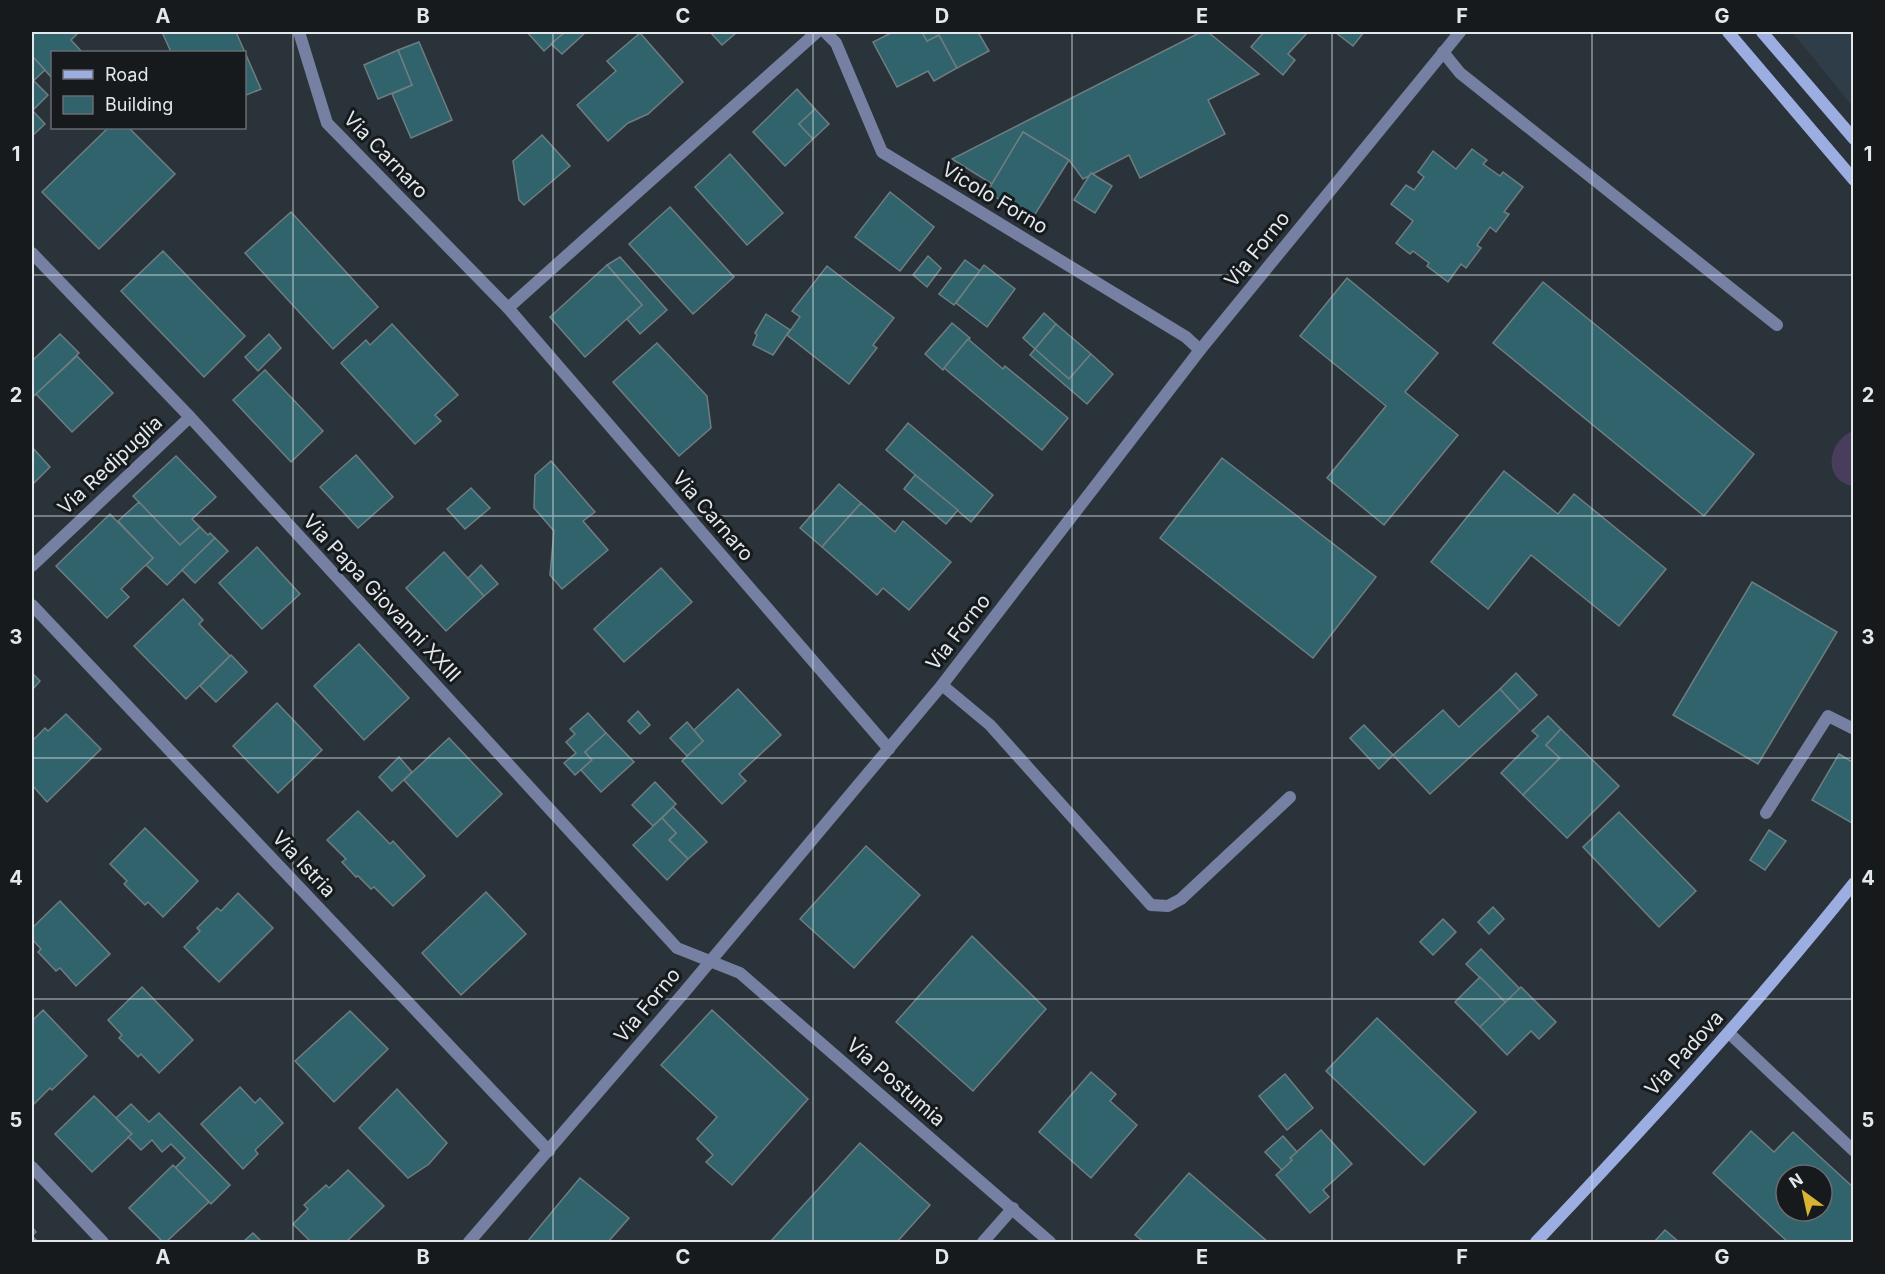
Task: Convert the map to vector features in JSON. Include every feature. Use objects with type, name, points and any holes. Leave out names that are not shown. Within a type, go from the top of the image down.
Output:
[{"type":"main road","points":[[1728,32],[1854,180]]},
{"type":"main road","points":[[1762,32],[1854,139]]},
{"type":"main road","name":"Via Padova","points":[[1536,1242],[1598,1178],[1729,1033],[1854,883]]},
{"type":"street","name":"Via Carnaro","points":[[299,32],[327,123],[508,308],[889,749]]},
{"type":"street","points":[[508,308],[818,32]]},
{"type":"street","name":"Vicolo Forno","points":[[825,32],[836,43],[882,152],[1186,337],[1200,350]]},
{"type":"street","name":"Via Forno","points":[[469,1242],[549,1151],[942,685],[1200,350],[1460,32]]},
{"type":"street","points":[[1443,52],[1460,73],[1777,325]]},
{"type":"street","name":"Via Papa Giovanni XXIII","points":[[32,253],[190,417],[677,948],[709,961]]},
{"type":"street","name":"Via Redipuglia","points":[[32,566],[190,417]]},
{"type":"street","name":"Via Istria","points":[[32,604],[549,1151]]},
{"type":"street","points":[[942,685],[990,725],[1150,905],[1168,906],[1180,899],[1290,797]]},
{"type":"street","points":[[1766,813],[1828,716],[1854,729]]},
{"type":"street","name":"Via Postumia","points":[[709,961],[740,973],[1050,1242]]},
{"type":"street","points":[[1729,1033],[1854,1151]]},
{"type":"street","points":[[32,1167],[103,1242]]},
{"type":"street","points":[[983,1242],[1013,1208]]},
{"type":"shaded area","points":[[1792,32],[1853,32],[1853,107],[1812,56]]},
{"type":"shaded area","points":[[1853,431],[1853,486],[1843,483],[1836,477],[1832,460],[1833,451],[1838,443]]},
{"type":"building","points":[[32,32],[79,32],[71,40],[81,51],[51,51],[51,77],[32,56]]},
{"type":"building","points":[[162,32],[236,32],[244,51],[171,51]]},
{"type":"building","points":[[527,32],[565,32],[544,51]]},
{"type":"building","points":[[565,32],[586,32],[562,54],[551,44]]},
{"type":"building","points":[[710,32],[737,32],[722,45]]},
{"type":"building","points":[[893,32],[922,32],[927,41],[939,35],[957,68],[934,81],[928,71],[897,87],[873,42]]},
{"type":"building","points":[[922,32],[978,32],[989,51],[957,68],[939,35],[927,41]]},
{"type":"building","points":[[1201,32],[1208,32],[1259,74],[1208,100],[1225,134],[1140,178],[1129,155],[1083,179],[1069,160],[1023,132],[992,184],[952,159]]},
{"type":"building","points":[[1264,32],[1308,32],[1288,54],[1295,60],[1283,75],[1251,47]]},
{"type":"building","points":[[1335,32],[1364,32],[1353,46]]},
{"type":"building","points":[[640,33],[683,82],[648,114],[628,123],[608,141],[577,105],[616,71],[607,61]]},
{"type":"building","points":[[419,42],[452,120],[411,138],[392,94],[412,85],[398,50]]},
{"type":"building","points":[[398,50],[412,85],[378,99],[364,65]]},
{"type":"building","points":[[246,55],[261,89],[246,95]]},
{"type":"building","points":[[32,56],[45,70],[32,82]]},
{"type":"building","points":[[33,80],[48,95],[32,111],[32,82]]},
{"type":"building","points":[[797,89],[815,109],[799,124],[813,139],[785,166],[753,132]]},
{"type":"building","points":[[815,109],[829,124],[813,139],[799,124]]},
{"type":"building","points":[[32,110],[45,124],[32,136]]},
{"type":"building","points":[[107,129],[130,129],[175,174],[99,249],[42,192]]},
{"type":"building","points":[[1023,132],[1069,160],[1032,219],[987,192]]},
{"type":"building","points":[[542,135],[570,166],[524,205],[519,200],[513,161]]},
{"type":"building","points":[[1472,149],[1487,160],[1483,164],[1500,176],[1503,172],[1523,187],[1504,212],[1509,214],[1496,232],[1490,227],[1477,245],[1481,248],[1466,268],[1461,264],[1448,282],[1427,266],[1429,263],[1413,251],[1410,254],[1396,243],[1413,221],[1391,204],[1406,185],[1414,190],[1424,177],[1418,172],[1433,151],[1456,169]]},
{"type":"building","points":[[730,154],[783,213],[747,245],[695,187]]},
{"type":"building","points":[[1091,173],[1112,186],[1095,213],[1074,200]]},
{"type":"building","points":[[890,192],[934,227],[900,271],[855,237]]},
{"type":"building","points":[[670,207],[734,277],[693,314],[629,244]]},
{"type":"building","points":[[291,212],[378,307],[333,349],[245,253]]},
{"type":"building","points":[[163,251],[245,336],[204,377],[121,291]]},
{"type":"building","points":[[928,256],[941,268],[927,287],[913,275]]},
{"type":"building","points":[[620,257],[667,310],[640,334],[627,319],[642,305],[607,265]]},
{"type":"building","points":[[965,260],[980,271],[954,305],[939,294]]},
{"type":"building","points":[[607,265],[642,305],[585,357],[550,317]]},
{"type":"building","points":[[984,265],[1015,289],[987,327],[956,303]]},
{"type":"building","points":[[827,266],[894,318],[873,345],[877,348],[849,384],[787,335],[800,317],[792,311]]},
{"type":"building","points":[[1347,278],[1438,353],[1405,392],[1458,435],[1384,525],[1327,478],[1386,406],[1300,336]]},
{"type":"building","points":[[1543,282],[1754,454],[1704,516],[1493,343]]},
{"type":"building","points":[[1044,313],[1056,324],[1035,349],[1023,338]]},
{"type":"building","points":[[766,314],[790,330],[773,355],[753,345],[757,335],[755,333]]},
{"type":"building","points":[[952,323],[970,338],[943,370],[925,354]]},
{"type":"building","points":[[392,324],[458,395],[435,415],[441,421],[415,444],[341,363],[366,340],[370,345]]},
{"type":"building","points":[[1056,324],[1091,354],[1069,379],[1035,349]]},
{"type":"building","points":[[60,334],[79,353],[34,396],[32,394],[32,361]]},
{"type":"building","points":[[269,334],[281,348],[258,371],[245,357]]},
{"type":"building","points":[[968,339],[1003,369],[1005,366],[1068,418],[1042,450],[944,368]]},
{"type":"building","points":[[657,343],[707,396],[711,428],[679,456],[613,382]]},
{"type":"building","points":[[1035,349],[1069,379],[1091,354],[1113,374],[1087,404],[1030,355]]},
{"type":"building","points":[[77,356],[113,393],[72,432],[36,394]]},
{"type":"building","points":[[265,370],[323,431],[291,462],[233,400]]},
{"type":"building","points":[[908,423],[993,495],[971,522],[886,450]]},
{"type":"building","points":[[32,447],[50,467],[32,485]]},
{"type":"building","points":[[356,455],[393,497],[358,528],[320,487]]},
{"type":"building","points":[[176,456],[216,497],[192,519],[200,527],[180,545],[133,496]]},
{"type":"building","points":[[1222,458],[1376,577],[1313,658],[1160,538]]},
{"type":"building","points":[[551,461],[595,512],[583,521],[608,550],[562,589],[550,575],[554,531],[534,508],[535,475]]},
{"type":"building","points":[[1504,471],[1558,514],[1574,494],[1666,569],[1619,626],[1531,555],[1488,609],[1431,562]]},
{"type":"building","points":[[915,475],[958,510],[946,524],[904,489]]},
{"type":"building","points":[[839,484],[861,503],[822,547],[800,528]]},
{"type":"building","points":[[471,488],[490,508],[465,529],[447,509]]},
{"type":"building","points":[[139,502],[180,545],[200,527],[215,538],[167,585],[146,565],[153,558],[118,521]]},
{"type":"building","points":[[861,503],[895,532],[903,521],[951,562],[909,610],[883,588],[877,595],[822,547]]},
{"type":"building","points":[[110,514],[153,558],[121,589],[129,597],[107,618],[56,566]]},
{"type":"building","points":[[215,538],[228,551],[195,583],[182,570]]},
{"type":"building","points":[[257,547],[300,594],[262,629],[219,583]]},
{"type":"building","points":[[444,552],[484,596],[446,631],[406,588]]},
{"type":"building","points":[[481,565],[498,584],[484,596],[468,578]]},
{"type":"building","points":[[661,568],[692,602],[624,662],[594,629]]},
{"type":"building","points":[[1752,582],[1837,632],[1758,764],[1673,715]]},
{"type":"building","points":[[183,599],[203,620],[199,624],[230,656],[186,699],[134,646]]},
{"type":"building","points":[[359,644],[409,698],[364,740],[314,686]]},
{"type":"building","points":[[231,655],[247,672],[216,702],[200,686]]},
{"type":"building","points":[[32,673],[40,681],[32,690]]},
{"type":"building","points":[[1516,673],[1537,695],[1520,711],[1500,689]]},
{"type":"building","points":[[738,689],[781,735],[739,774],[746,781],[722,804],[682,761],[703,741],[694,730]]},
{"type":"building","points":[[1500,689],[1520,711],[1430,794],[1393,755],[1443,710],[1459,727]]},
{"type":"building","points":[[277,703],[322,750],[278,793],[233,746]]},
{"type":"building","points":[[638,711],[650,725],[640,734],[628,721]]},
{"type":"building","points":[[588,713],[606,733],[585,752],[592,760],[575,775],[564,763],[576,753],[566,742],[575,734],[570,729]]},
{"type":"building","points":[[66,714],[101,749],[47,802],[32,785],[32,741],[45,728],[48,731]]},
{"type":"building","points":[[1548,716],[1561,729],[1546,745],[1560,758],[1523,795],[1501,773],[1538,736],[1532,731]]},
{"type":"building","points":[[687,722],[703,741],[687,756],[670,738]]},
{"type":"building","points":[[1364,725],[1393,755],[1379,769],[1350,738]]},
{"type":"building","points":[[1561,729],[1619,786],[1567,838],[1523,795],[1560,758],[1546,745]]},
{"type":"building","points":[[606,733],[634,762],[601,792],[581,770],[592,760],[585,752]]},
{"type":"building","points":[[449,738],[502,794],[457,837],[404,780]]},
{"type":"building","points":[[1839,754],[1854,763],[1854,819],[1852,823],[1812,800]]},
{"type":"building","points":[[399,757],[412,772],[392,791],[379,777]]},
{"type":"building","points":[[655,782],[676,804],[653,826],[632,805]]},
{"type":"building","points":[[673,807],[707,842],[688,859],[669,840],[676,833],[662,818]]},
{"type":"building","points":[[358,811],[390,844],[393,841],[425,876],[393,906],[374,887],[371,889],[358,876],[356,877],[342,862],[346,859],[327,840]]},
{"type":"building","points":[[1619,812],[1696,891],[1659,927],[1583,847]]},
{"type":"building","points":[[662,818],[676,833],[669,840],[688,859],[667,880],[633,845]]},
{"type":"building","points":[[145,828],[198,881],[163,917],[148,902],[145,905],[124,884],[127,881],[110,864]]},
{"type":"building","points":[[1769,830],[1786,841],[1765,870],[1750,860]]},
{"type":"building","points":[[866,846],[920,895],[854,968],[800,919]]},
{"type":"building","points":[[486,892],[526,934],[461,995],[422,953]]},
{"type":"building","points":[[238,893],[273,928],[219,982],[184,947],[200,931],[197,928],[217,908],[221,911]]},
{"type":"building","points":[[60,901],[110,954],[76,986],[60,968],[56,971],[38,952],[41,949],[32,939],[32,928]]},
{"type":"building","points":[[1493,907],[1504,919],[1489,934],[1478,922]]},
{"type":"building","points":[[1443,919],[1456,932],[1433,955],[1420,942]]},
{"type":"building","points":[[972,936],[1046,1009],[973,1091],[896,1022]]},
{"type":"building","points":[[1481,949],[1520,989],[1506,1003],[1466,964]]},
{"type":"building","points":[[1480,977],[1506,1003],[1480,1027],[1455,1002]]},
{"type":"building","points":[[142,987],[193,1040],[159,1073],[141,1054],[138,1057],[119,1038],[122,1035],[108,1020]]},
{"type":"building","points":[[1521,987],[1556,1022],[1539,1039],[1531,1031],[1507,1055],[1480,1027]]},
{"type":"building","points":[[43,1010],[87,1056],[32,1106],[32,1021]]},
{"type":"building","points":[[712,1010],[808,1099],[732,1185],[706,1162],[713,1155],[697,1139],[717,1117],[661,1065]]},
{"type":"building","points":[[350,1011],[388,1049],[334,1102],[295,1061]]},
{"type":"building","points":[[1377,1018],[1476,1112],[1424,1165],[1326,1071]]},
{"type":"building","points":[[1091,1072],[1116,1094],[1110,1101],[1137,1125],[1091,1178],[1039,1132]]},
{"type":"building","points":[[1285,1074],[1313,1108],[1287,1130],[1259,1096]]},
{"type":"building","points":[[240,1087],[255,1103],[260,1098],[283,1123],[255,1150],[258,1154],[243,1169],[201,1124]]},
{"type":"building","points":[[397,1089],[447,1143],[429,1164],[408,1178],[359,1128]]},
{"type":"building","points":[[94,1096],[132,1134],[92,1172],[55,1134]]},
{"type":"building","points":[[131,1104],[149,1122],[159,1113],[230,1185],[211,1204],[175,1168],[185,1158],[171,1144],[162,1152],[152,1140],[141,1150],[128,1137],[132,1134],[116,1118]]},
{"type":"building","points":[[1321,1130],[1352,1164],[1323,1190],[1329,1197],[1310,1213],[1276,1175],[1292,1160],[1290,1158]]},
{"type":"building","points":[[1751,1131],[1774,1152],[1793,1132],[1827,1163],[1774,1163],[1774,1223],[1834,1223],[1834,1170],[1854,1188],[1854,1242],[1788,1242],[1713,1173]]},
{"type":"building","points":[[1283,1136],[1297,1152],[1282,1170],[1265,1152]]},
{"type":"building","points":[[860,1143],[930,1205],[897,1242],[770,1242]]},
{"type":"building","points":[[173,1165],[209,1202],[166,1242],[163,1242],[129,1208]]},
{"type":"building","points":[[348,1170],[384,1206],[346,1242],[311,1242],[293,1224],[308,1209],[304,1205],[326,1185],[329,1188]]},
{"type":"building","points":[[1189,1173],[1268,1242],[1144,1242],[1135,1235]]},
{"type":"building","points":[[580,1178],[629,1218],[608,1242],[527,1242]]},
{"type":"building","points":[[1665,1230],[1679,1242],[1654,1242]]},
{"type":"building","points":[[253,1233],[262,1242],[243,1242]]}]
